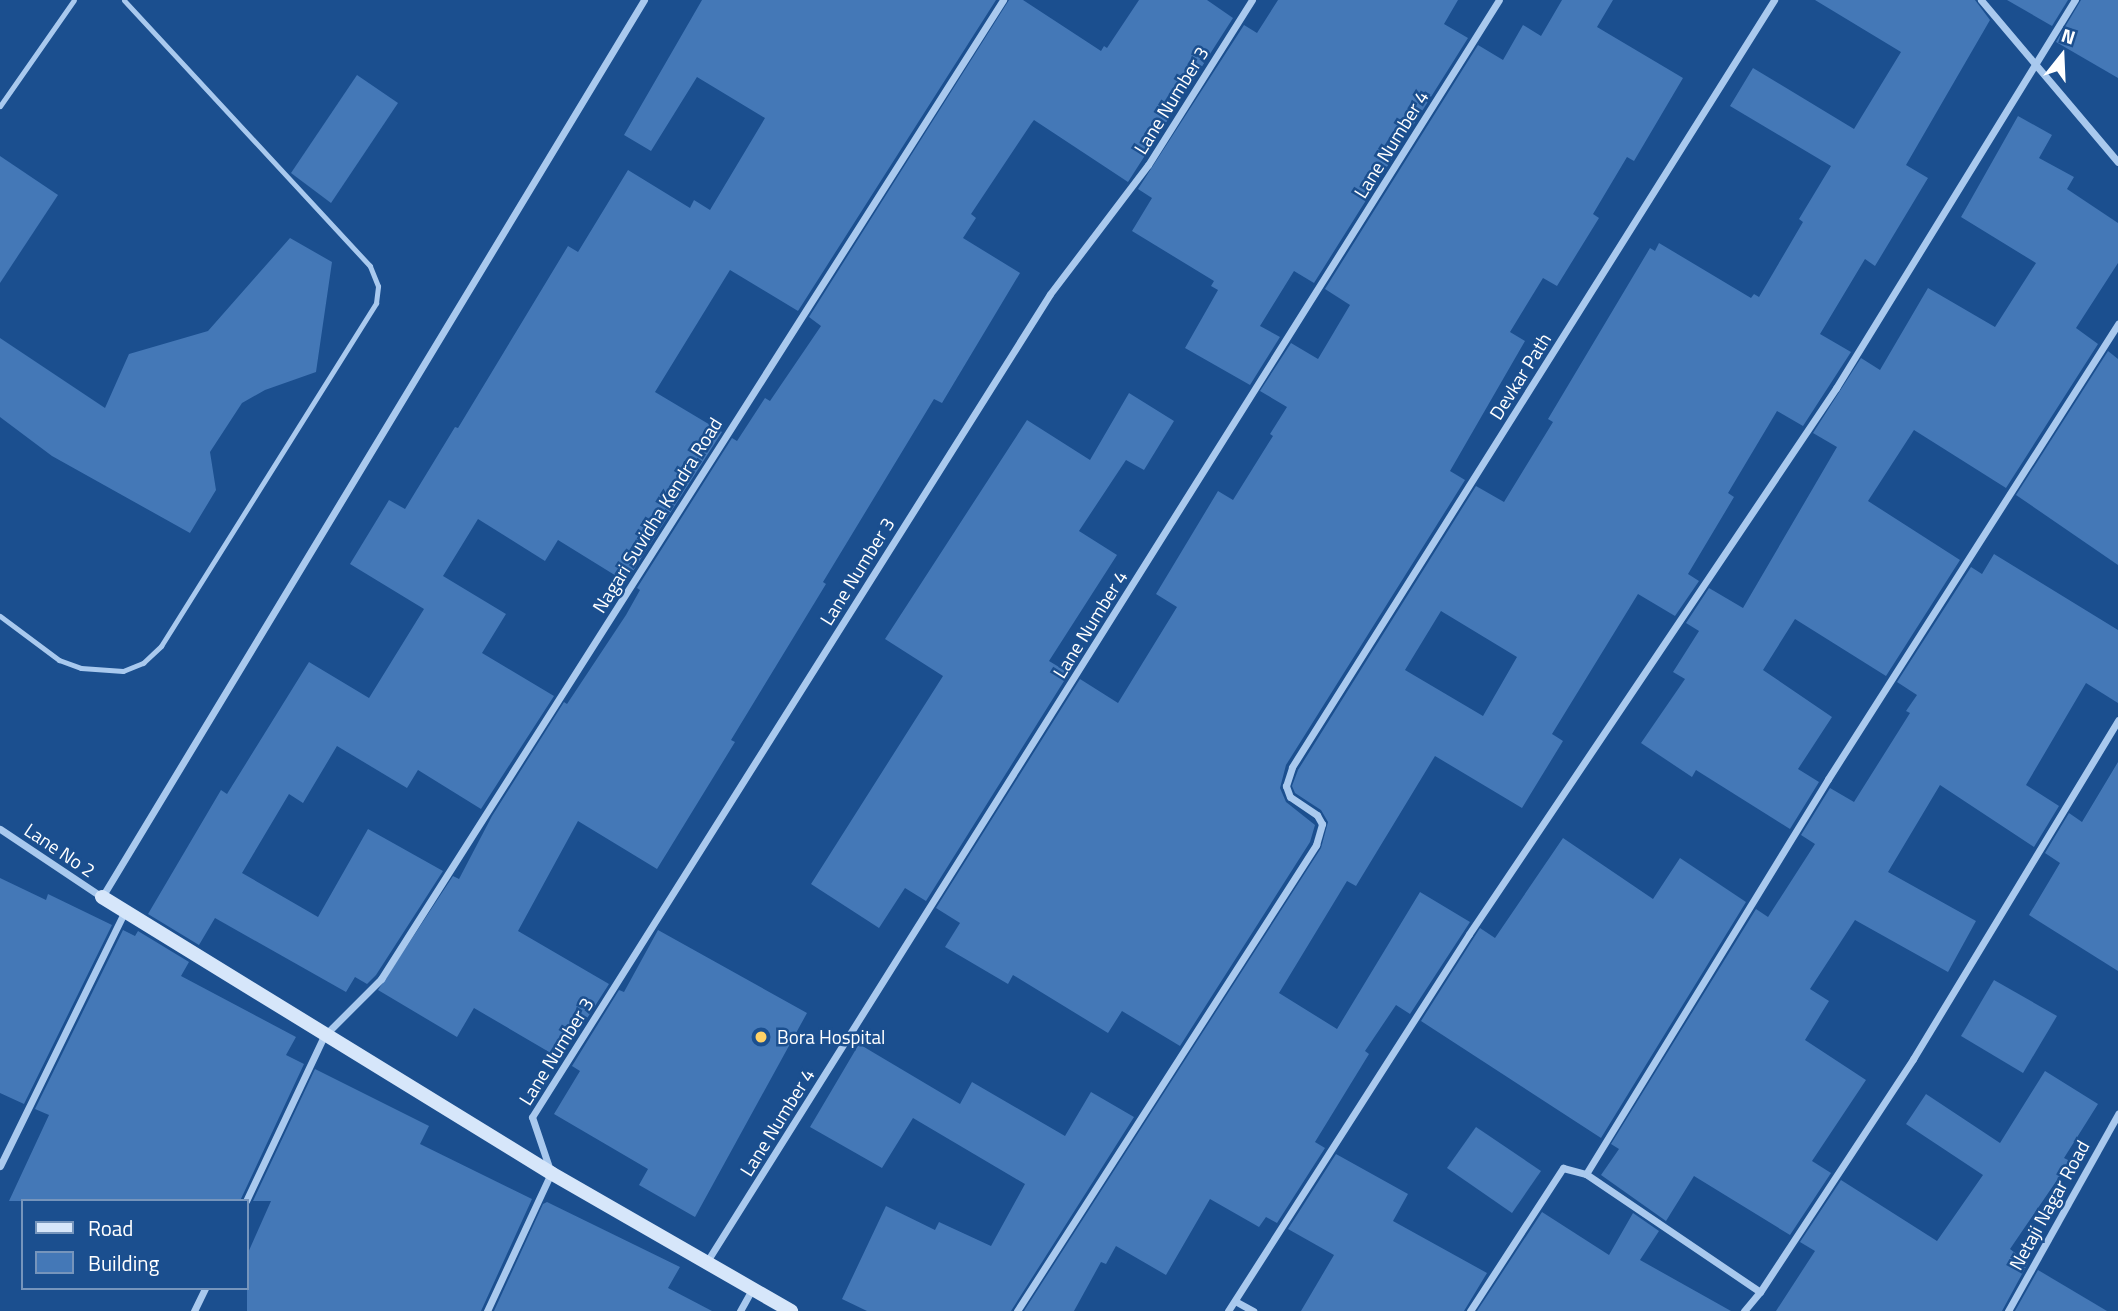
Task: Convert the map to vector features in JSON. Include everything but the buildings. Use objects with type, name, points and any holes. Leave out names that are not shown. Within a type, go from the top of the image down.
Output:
[{"type":"street","points":[[644,0],[102,897],[324,1036],[551,1173],[791,1311]]},
{"type":"street","name":"Nagari Suvidha Kendra Road","points":[[247,1199],[324,1036],[381,979],[1003,0]]},
{"type":"street","name":"Lane Number 3","points":[[551,1173],[532,1117],[1051,294],[1148,165],[1252,0]]},
{"type":"street","name":"Lane Number 4","points":[[706,1264],[1499,0]]},
{"type":"street","name":"Devkar Path","points":[[1017,1311],[1316,845],[1322,824],[1317,815],[1290,797],[1286,786],[1292,767],[1774,0]]},
{"type":"street","points":[[1981,0],[2118,162]]},
{"type":"street","points":[[1228,1311],[1469,934],[1836,388],[2075,0]]},
{"type":"street","points":[[1586,1174],[1828,779],[2118,324]]},
{"type":"street","points":[[1744,1311],[1760,1292],[1913,1059],[2118,720]]},
{"type":"street","name":"Lane No 2","points":[[0,829],[102,897]]},
{"type":"street","points":[[0,1166],[125,911]]},
{"type":"street","name":"Netaji Nagar Road","points":[[2008,1311],[2118,1114]]},
{"type":"street","points":[[1470,1311],[1563,1168],[1586,1174],[1760,1292]]},
{"type":"street","points":[[487,1311],[551,1173]]},
{"type":"street","points":[[740,1311],[752,1289]]},
{"type":"street","points":[[194,1311],[204,1290]]},
{"type":"street","points":[[1235,1301],[1253,1311]]},
{"type":"lane","points":[[0,106],[74,0]]},
{"type":"lane","points":[[0,616],[59,660],[81,668],[123,671],[144,663],[161,646],[369,319],[376,303],[378,286],[370,266],[124,0]]},
{"type":"place","name":"Bora Hospital","points":[[761,1037]]}]
